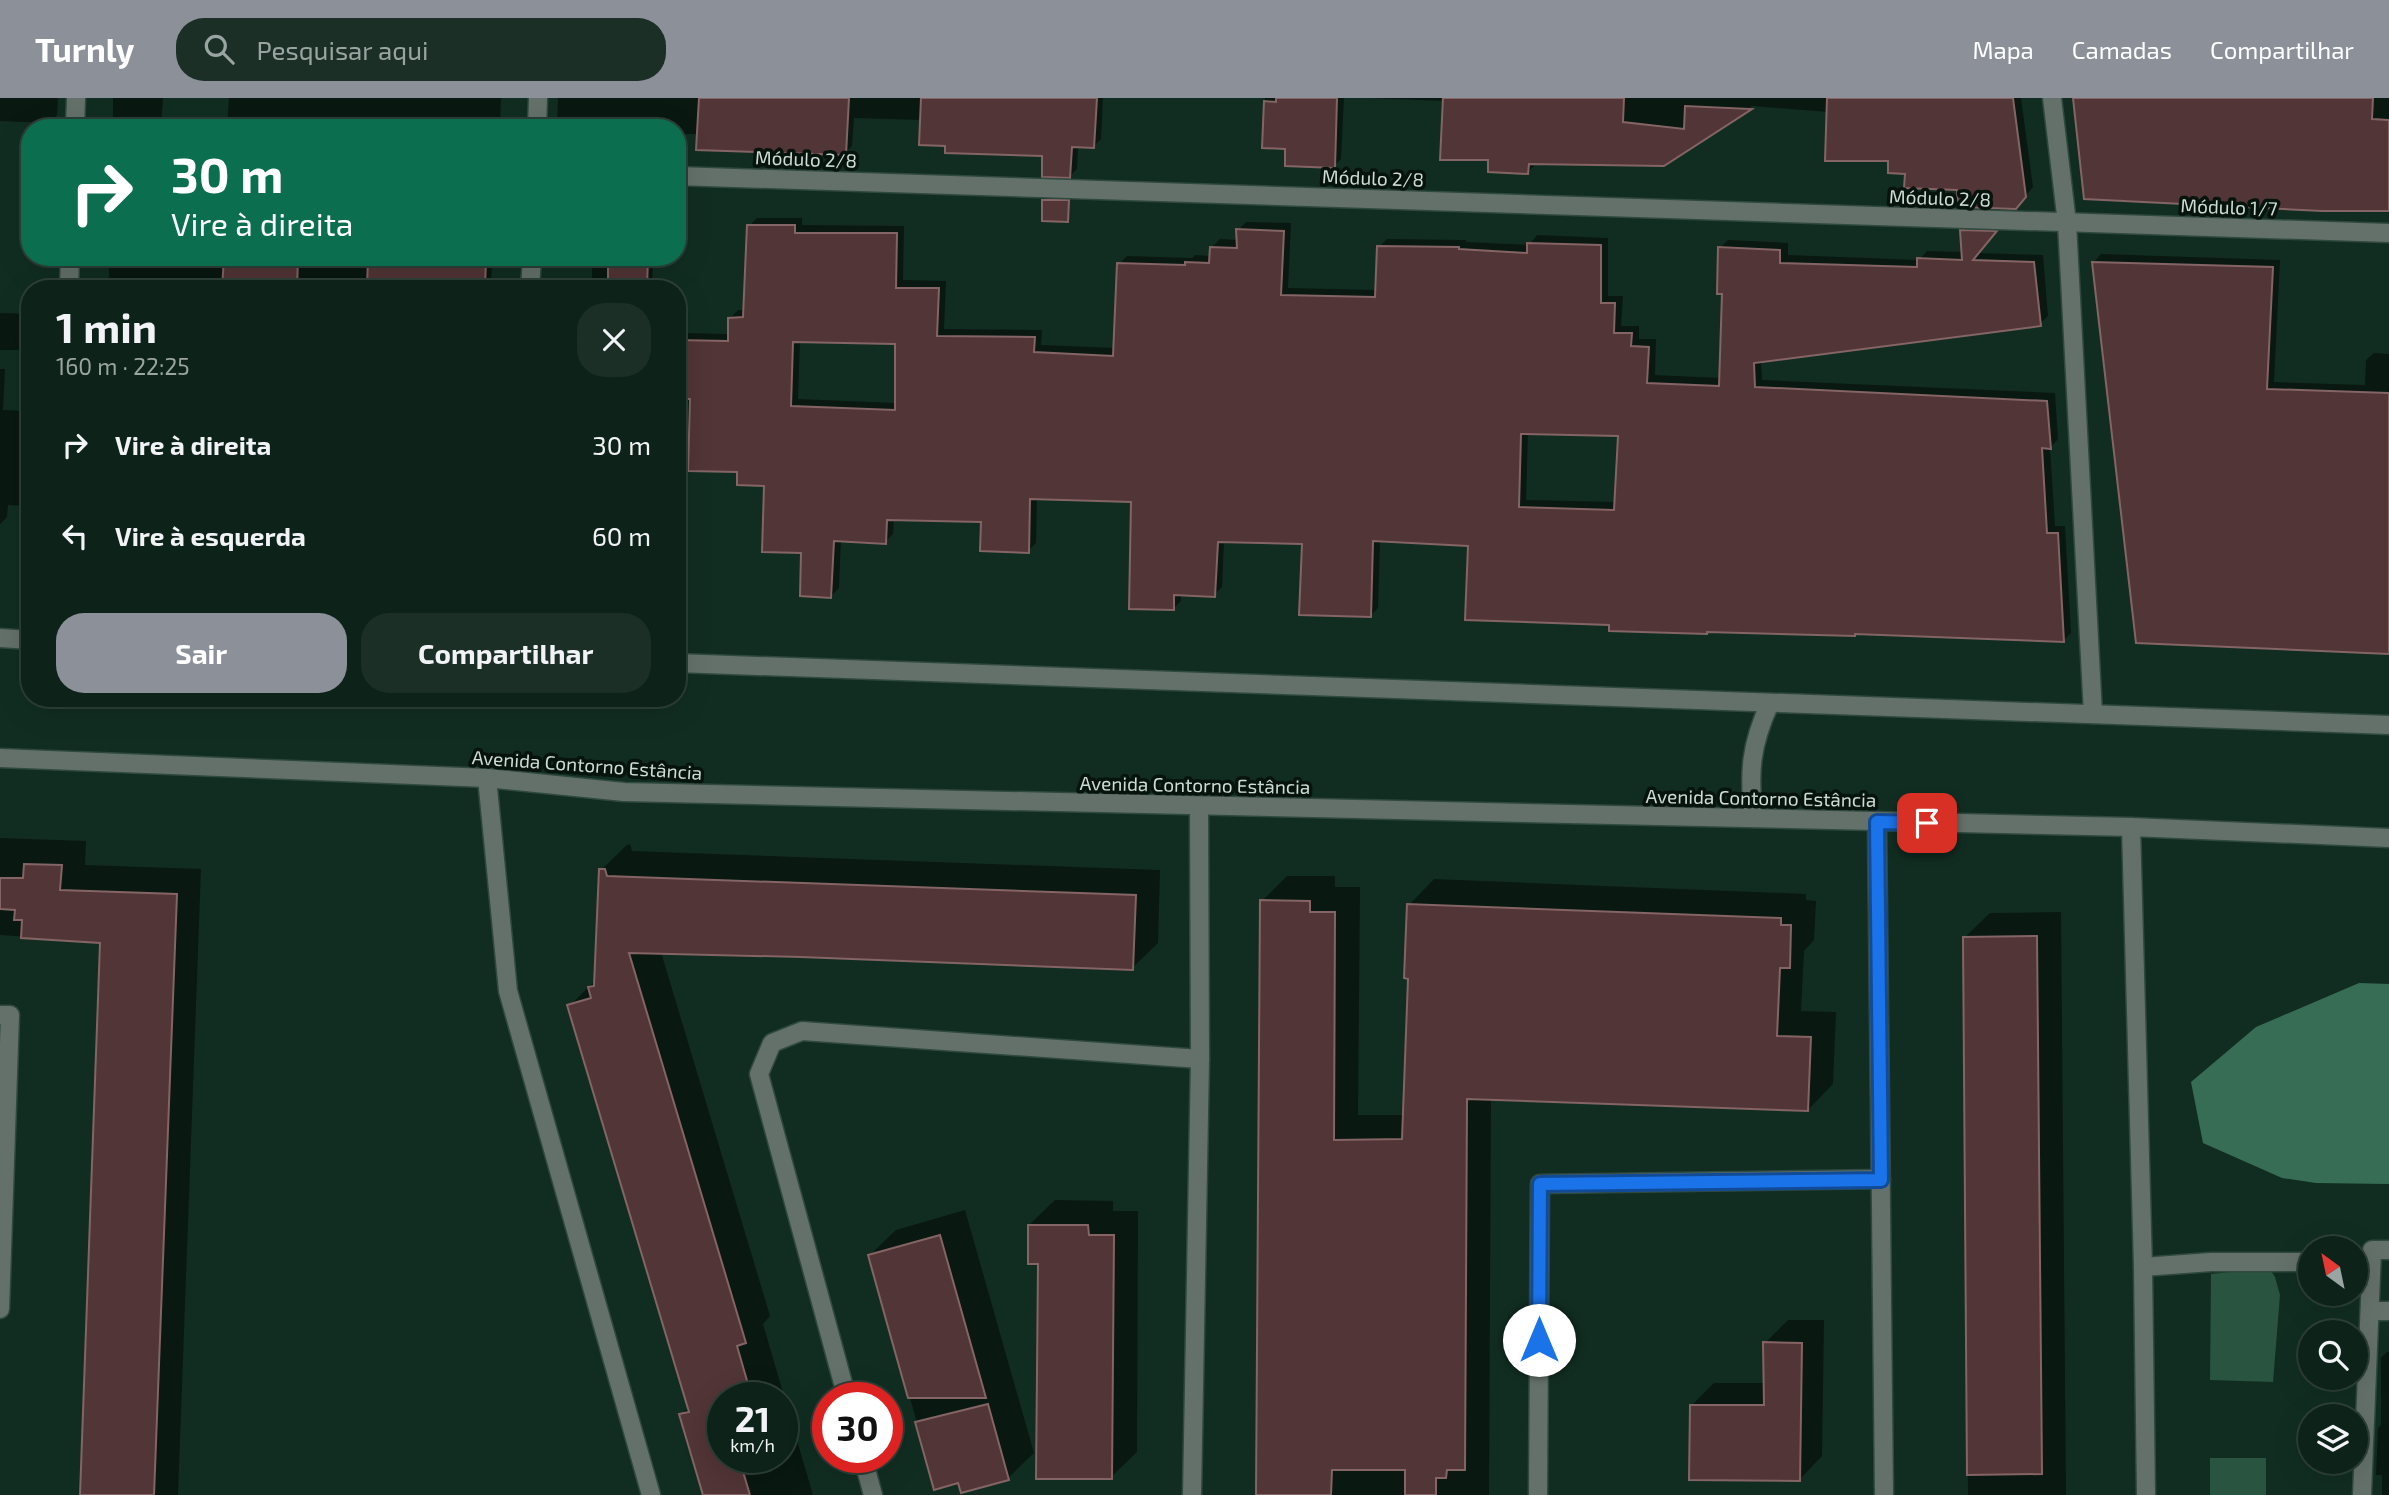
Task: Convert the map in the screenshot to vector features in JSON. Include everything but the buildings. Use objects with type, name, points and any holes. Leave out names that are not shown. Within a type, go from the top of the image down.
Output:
[{"type":"street","points":[[75,119],[76,98]]},
{"type":"street","points":[[537,119],[538,98]]},
{"type":"street","points":[[2052,98],[2067,223],[2093,714]]},
{"type":"street","name":"Módulo 2/8","points":[[686,176],[2067,223]]},
{"type":"street","name":"Módulo 1/7","points":[[2067,223],[2389,233]]},
{"type":"street","points":[[0,638],[21,639]]},
{"type":"street","points":[[686,663],[2389,725]]},
{"type":"street","points":[[1754,818],[1750,789],[1751,759],[1758,730],[1770,703]]},
{"type":"street","name":"Avenida Contorno Estância","points":[[0,758],[486,778],[624,792],[2131,827],[2389,838]]},
{"type":"street","points":[[486,778],[508,991],[651,1495]]},
{"type":"street","points":[[1192,1495],[1200,1059],[1199,806]]},
{"type":"street","points":[[1877,822],[1884,1495]]},
{"type":"street","points":[[2131,827],[2143,1267],[2146,1495]]},
{"type":"street","points":[[0,1015],[10,1015],[0,1309]]},
{"type":"street","points":[[843,1382],[760,1074],[772,1043],[802,1031],[1200,1059]]},
{"type":"street","points":[[1538,1495],[1540,1184],[1881,1180]]},
{"type":"street","points":[[2368,1256],[2372,1250],[2389,1250]]},
{"type":"street","points":[[2143,1267],[2211,1262],[2298,1262]]},
{"type":"street","points":[[2362,1495],[2370,1311],[2368,1295]]},
{"type":"street","points":[[2370,1311],[2389,1311]]},
{"type":"street","points":[[867,1473],[873,1495]]},
{"type":"green space","points":[[2359,983],[2389,984],[2389,1184],[2316,1183],[2282,1178],[2203,1143],[2191,1082],[2256,1027]]},
{"type":"green space","points":[[2269,1268],[2275,1277],[2280,1295],[2273,1382],[2210,1380],[2211,1274]]},
{"type":"green space","points":[[2210,1458],[2266,1458],[2266,1495],[2210,1495]]},
{"type":"route","points":[[1539,1340],[1540,1184],[1881,1180],[1877,822],[1927,823]]}]
